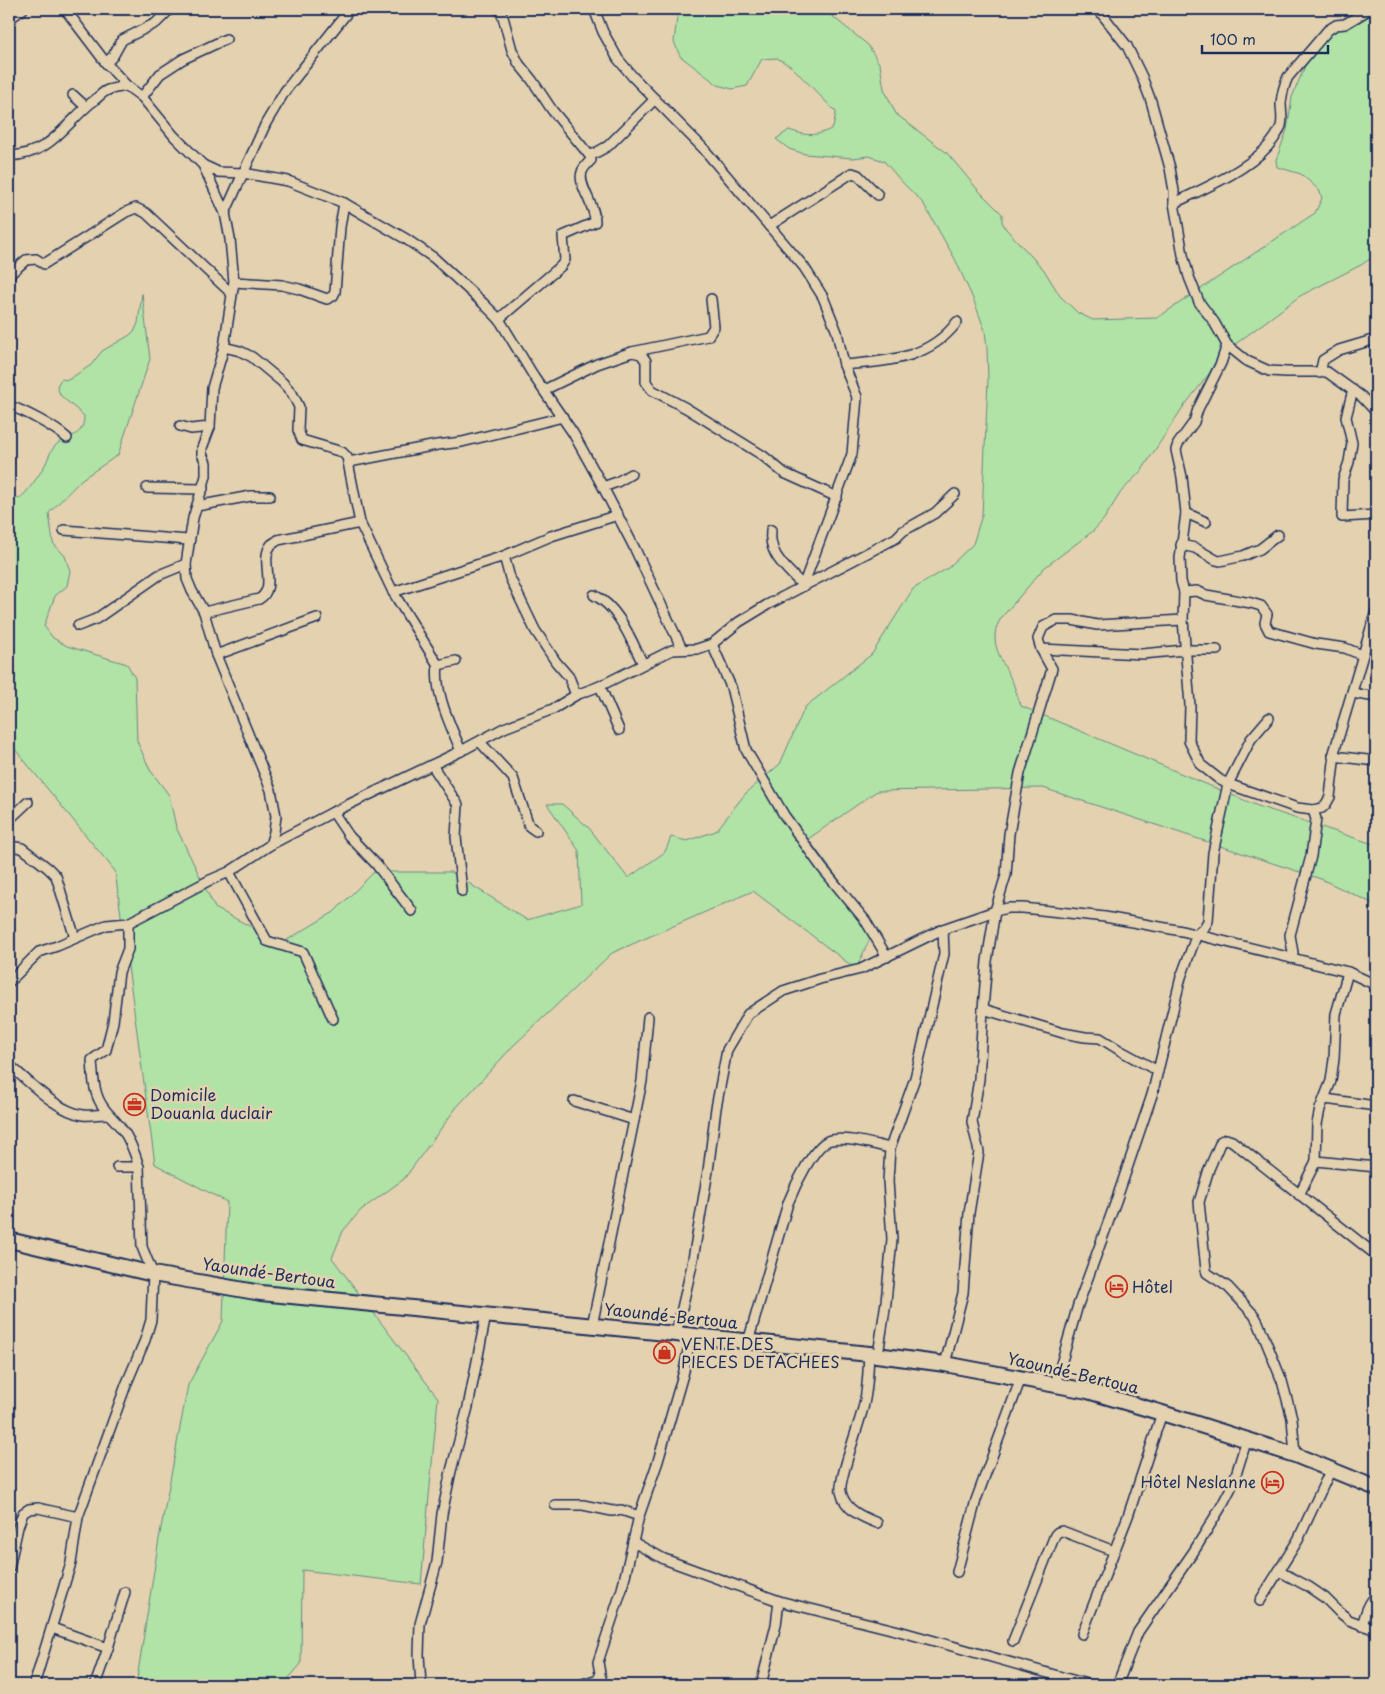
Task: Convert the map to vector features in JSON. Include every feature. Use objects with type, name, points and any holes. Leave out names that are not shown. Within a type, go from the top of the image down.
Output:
[{"type":"highway","name":"Yaoundé-Bertoua","points":[[9,1240],[154,1274],[261,1293],[676,1334],[945,1364],[1088,1391],[1162,1412],[1295,1455],[1376,1488]]},
{"type":"street","points":[[9,19],[23,9]]},
{"type":"street","points":[[65,9],[106,63],[127,86],[142,97],[174,136],[203,165],[218,172],[243,173],[288,181],[344,203],[434,258],[464,284],[499,319],[533,375],[563,416],[604,487],[682,649]]},
{"type":"street","points":[[106,63],[113,56],[122,40],[156,23],[170,9]]},
{"type":"street","points":[[224,213],[266,123],[285,91],[350,9]]},
{"type":"street","points":[[499,9],[512,50],[519,64],[552,110],[590,156],[591,160],[582,173],[581,180],[595,214],[595,222],[562,236],[565,260],[561,266],[499,319]]},
{"type":"street","points":[[594,9],[603,32],[618,58],[633,77],[703,148],[804,267],[823,297],[837,332],[844,365],[857,397],[852,454],[803,586]]},
{"type":"street","points":[[1098,9],[1127,46],[1142,77],[1151,101],[1170,168],[1183,255],[1189,277],[1199,302],[1214,322],[1227,345],[1247,361],[1270,371],[1327,372],[1353,390],[1376,412]]},
{"type":"street","points":[[1174,203],[1232,175],[1258,155],[1275,138],[1282,124],[1284,85],[1288,77],[1328,30],[1336,25],[1345,24],[1370,9]]},
{"type":"street","points":[[142,97],[160,74],[183,59],[226,39]]},
{"type":"street","points":[[9,156],[37,151],[60,134],[86,107],[107,90],[127,86]]},
{"type":"street","points":[[74,95],[86,107]]},
{"type":"street","points":[[590,156],[608,146],[655,99]]},
{"type":"street","points":[[203,165],[224,213],[230,238],[234,282],[224,347],[212,388],[210,427],[202,448],[202,454],[206,463],[206,476],[188,540],[187,579],[192,592],[204,612],[216,654],[271,790],[276,816],[270,844]]},
{"type":"street","points":[[769,226],[852,173],[858,175],[878,195]]},
{"type":"street","points":[[234,282],[299,289],[327,299],[333,296],[335,292],[340,226],[344,203]]},
{"type":"street","points":[[9,275],[26,260],[36,259],[44,264],[126,212],[136,208],[146,213],[231,293]]},
{"type":"street","points":[[544,390],[597,364],[632,352],[708,336],[714,327],[711,299]]},
{"type":"street","points":[[844,365],[893,360],[912,355],[937,342],[950,332],[958,322]]},
{"type":"street","points":[[1320,373],[1323,360],[1339,350],[1376,339]]},
{"type":"street","points":[[1227,345],[1221,363],[1198,408],[1194,422],[1178,444],[1176,450],[1182,477],[1186,513],[1180,558],[1184,592],[1183,620],[1190,705],[1188,741],[1201,765],[1228,784],[1298,808],[1313,810],[1322,808],[1330,797],[1333,756],[1376,611]]},
{"type":"street","points":[[224,347],[252,357],[267,368],[292,393],[299,407],[298,430],[302,440],[342,452],[347,457],[360,523],[393,592],[438,665],[436,676],[445,711],[461,752]]},
{"type":"street","points":[[632,352],[641,354],[646,361],[646,382],[652,390],[695,413],[762,455],[784,473],[837,497]]},
{"type":"street","points":[[1353,390],[1346,417],[1352,443],[1349,462],[1343,480],[1342,517],[1376,515]]},
{"type":"street","points":[[9,406],[36,418],[67,438]]},
{"type":"street","points":[[349,462],[462,442],[563,416]]},
{"type":"street","points":[[180,426],[191,429],[210,427]]},
{"type":"street","points":[[604,487],[631,474]]},
{"type":"street","points":[[147,488],[202,489]]},
{"type":"street","points":[[9,982],[39,952],[106,925],[128,923],[229,872],[270,844],[461,752],[504,728],[553,709],[576,695],[600,686],[672,650],[697,649],[712,644],[739,622],[803,586],[849,564],[896,538],[903,531],[935,513],[955,494]]},
{"type":"street","points":[[197,506],[251,496],[270,496]]},
{"type":"street","points":[[1186,513],[1206,522]]},
{"type":"street","points":[[393,592],[504,556],[551,536],[618,515]]},
{"type":"street","points":[[204,612],[259,599],[265,595],[267,590],[268,554],[271,546],[278,540],[360,523]]},
{"type":"street","points":[[64,530],[188,540]]},
{"type":"street","points":[[771,530],[770,539],[776,557],[803,586]]},
{"type":"street","points":[[1182,545],[1195,548],[1216,560],[1220,560],[1243,556],[1260,549],[1278,535]]},
{"type":"street","points":[[504,556],[510,578],[535,630],[556,662],[569,677],[576,695]]},
{"type":"street","points":[[78,626],[96,619],[159,575],[186,564]]},
{"type":"street","points":[[1184,592],[1197,591],[1206,595],[1261,606],[1267,614],[1265,623],[1269,631],[1316,644],[1345,648],[1362,655]]},
{"type":"street","points":[[594,595],[603,599],[621,621],[643,664]]},
{"type":"street","points":[[216,654],[317,618]]},
{"type":"street","points":[[945,1364],[963,1293],[969,1213],[979,1152],[972,1122],[979,1079],[987,961],[995,911],[1006,875],[1009,834],[1020,773],[1052,669],[1041,649],[1038,639],[1043,627],[1056,620],[1072,620],[1097,625],[1183,620]]},
{"type":"street","points":[[712,644],[731,686],[746,750],[784,815],[822,868],[865,920],[887,957]]},
{"type":"street","points":[[1041,649],[1142,654],[1185,650],[1217,650]]},
{"type":"street","points":[[438,665],[456,661]]},
{"type":"street","points":[[600,686],[618,730]]},
{"type":"street","points":[[1352,693],[1376,697]]},
{"type":"street","points":[[1055,1384],[1078,1305],[1120,1192],[1152,1095],[1181,977],[1197,934],[1208,921],[1212,853],[1228,784],[1251,739],[1269,718]]},
{"type":"street","points":[[480,742],[513,778],[529,826],[536,831]]},
{"type":"street","points":[[1333,756],[1376,761]]},
{"type":"street","points":[[432,765],[458,805],[456,837],[462,891]]},
{"type":"street","points":[[9,820],[28,802]]},
{"type":"street","points":[[1291,958],[1293,953],[1290,935],[1311,856],[1316,819],[1313,810]]},
{"type":"street","points":[[333,812],[349,836],[376,864],[412,911]]},
{"type":"street","points":[[9,846],[22,848],[56,876],[75,938]]},
{"type":"street","points":[[229,872],[267,941],[303,952],[332,1020]]},
{"type":"street","points":[[676,1334],[692,1265],[708,1171],[716,1108],[727,1050],[748,1014],[782,991],[861,969],[942,929],[1008,908],[1105,917],[1197,934],[1348,972],[1376,985]]},
{"type":"street","points":[[34,1685],[70,1563],[78,1518],[151,1320],[154,1274],[142,1248],[139,1167],[136,1156],[120,1126],[106,1114],[98,1098],[92,1060],[106,1050],[113,1022],[119,972],[128,949],[128,923]]},
{"type":"street","points":[[877,1523],[857,1515],[845,1502],[840,1491],[864,1405],[873,1355],[886,1302],[892,1239],[888,1181],[890,1148],[915,1078],[944,954],[942,929]]},
{"type":"street","points":[[1300,1195],[1316,1161],[1320,1109],[1331,1081],[1334,1059],[1336,1014],[1348,972]]},
{"type":"street","points":[[983,1009],[1063,1033],[1100,1038],[1121,1052],[1158,1071]]},
{"type":"street","points":[[592,1326],[642,1081],[648,1017]]},
{"type":"street","points":[[11,1069],[59,1105],[84,1115],[106,1114]]},
{"type":"street","points":[[1325,1098],[1376,1106]]},
{"type":"street","points":[[574,1101],[634,1120]]},
{"type":"street","points":[[1295,1455],[1292,1418],[1282,1381],[1258,1322],[1254,1315],[1228,1287],[1207,1273],[1206,1270],[1199,1202],[1209,1169],[1221,1141],[1226,1139],[1232,1141],[1376,1255]]},
{"type":"street","points":[[748,1342],[788,1203],[794,1188],[822,1144],[830,1140],[849,1140],[890,1148]]},
{"type":"street","points":[[1316,1161],[1376,1167]]},
{"type":"street","points":[[117,1166],[139,1167]]},
{"type":"street","points":[[420,1685],[420,1624],[437,1562],[442,1514],[468,1407],[486,1315]]},
{"type":"street","points":[[580,1685],[602,1682],[598,1662],[622,1589],[639,1516],[661,1452],[684,1371],[691,1336]]},
{"type":"street","points":[[957,1572],[976,1500],[1021,1378]]},
{"type":"street","points":[[1082,1634],[1128,1516],[1162,1412]]},
{"type":"street","points":[[1118,1685],[1138,1632],[1194,1551],[1221,1507],[1233,1484],[1247,1439]]},
{"type":"street","points":[[1260,1600],[1298,1540],[1331,1469]]},
{"type":"street","points":[[555,1505],[583,1505],[612,1512],[621,1510],[639,1516]]},
{"type":"street","points":[[9,1568],[23,1513],[29,1509],[38,1508],[78,1518]]},
{"type":"street","points":[[1013,1641],[1055,1535],[1058,1532],[1062,1531],[1114,1551]]},
{"type":"street","points":[[633,1542],[664,1559],[779,1601],[899,1631],[1090,1685]]},
{"type":"street","points":[[1279,1571],[1325,1598],[1349,1620],[1376,1630]]},
{"type":"street","points":[[95,1685],[125,1592]]},
{"type":"street","points":[[1362,1626],[1367,1609],[1376,1596]]},
{"type":"street","points":[[762,1685],[776,1625],[779,1601]]},
{"type":"street","points":[[52,1628],[108,1648]]},
{"type":"green space","points":[[678,9],[821,9],[832,16],[868,45],[880,65],[884,89],[896,114],[947,153],[978,190],[1002,214],[1002,222],[1006,229],[1044,270],[1060,296],[1078,313],[1093,320],[1157,318],[1315,213],[1322,198],[1319,190],[1301,174],[1277,167],[1276,160],[1287,130],[1292,97],[1305,66],[1329,34],[1358,20],[1370,9],[1376,9],[1376,255],[1361,265],[1300,296],[1218,357],[1209,374],[1181,410],[1142,470],[1121,492],[1104,519],[1093,531],[1044,568],[1002,617],[997,626],[995,642],[1021,706],[1258,806],[1376,845],[1376,905],[1321,879],[1043,788],[877,791],[808,839],[875,927],[856,969],[753,891],[612,953],[514,1045],[456,1108],[404,1179],[361,1210],[343,1231],[332,1258],[438,1398],[421,1584],[302,1570],[301,1664],[283,1685],[136,1685],[159,1539],[188,1385],[223,1321],[227,1202],[155,1164],[115,871],[9,742],[9,493],[19,499],[40,474],[54,447],[81,429],[84,416],[60,395],[57,386],[61,379],[68,380],[91,365],[102,351],[130,335],[135,330],[138,323],[142,293],[150,359],[118,455],[82,479],[49,513],[53,543],[65,556],[70,571],[67,586],[55,596],[44,626],[53,638],[67,646],[127,664],[135,678],[137,741],[150,770],[169,795],[176,827],[215,908],[282,943],[334,912],[374,872],[451,872],[527,920],[581,904],[579,851],[547,804],[562,804],[589,828],[628,878],[665,852],[671,837],[687,841],[716,831],[745,794],[780,764],[805,707],[872,654],[913,589],[948,568],[973,544],[982,515],[988,380],[987,348],[985,331],[974,301],[955,259],[923,203],[884,161],[869,156],[853,158],[805,154],[789,149],[776,139],[789,130],[811,135],[827,131],[833,128],[836,112],[792,67],[777,58],[762,59],[747,86],[732,89],[718,85],[680,56],[674,42]]},
{"type":"place","name":"Domicile Douanla duclair","points":[[134,1104]]},
{"type":"place","name":"Hôtel","points":[[1116,1287]]},
{"type":"place","name":"VENTE DES PIECES DETACHEES","points":[[665,1353]]},
{"type":"place","name":"Hôtel Neslanne","points":[[1272,1482]]}]
